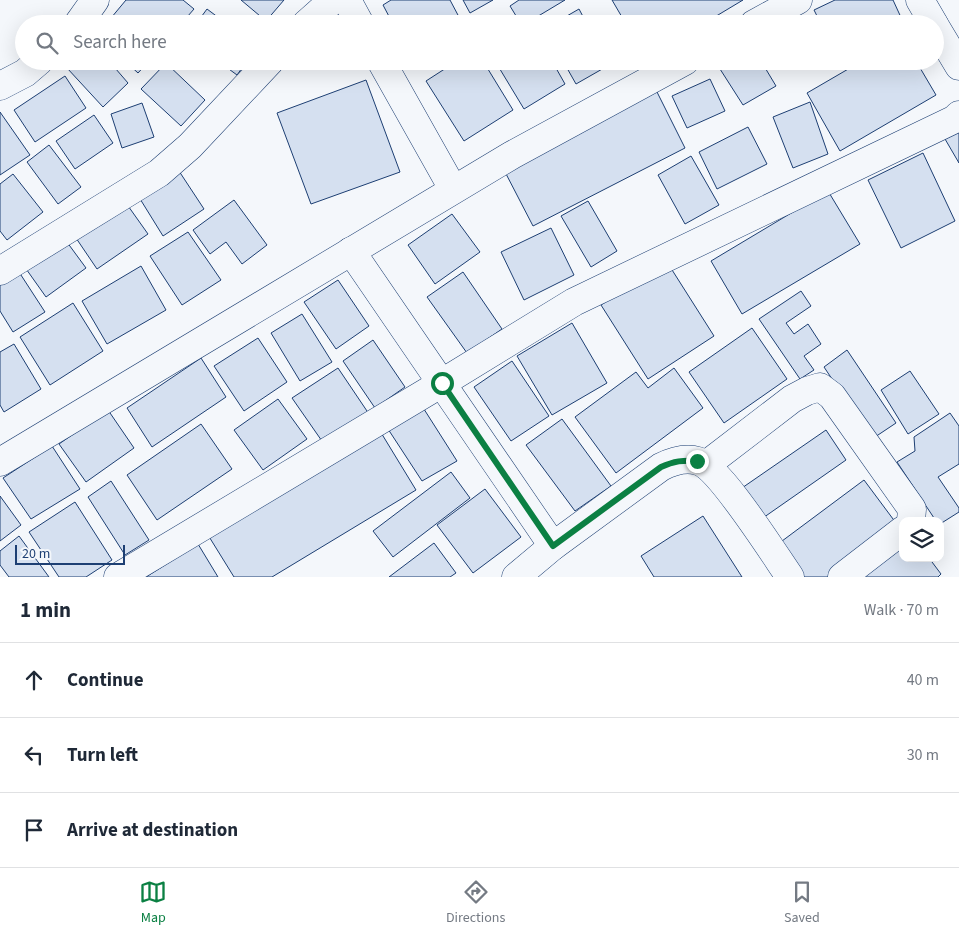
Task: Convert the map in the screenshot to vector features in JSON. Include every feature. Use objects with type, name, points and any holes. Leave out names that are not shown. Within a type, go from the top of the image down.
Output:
[{"type":"street","points":[[84,15],[95,0]]},
{"type":"street","points":[[316,15],[333,0]]},
{"type":"street","points":[[347,0],[355,15]]},
{"type":"street","points":[[770,15],[798,0]]},
{"type":"street","points":[[920,0],[929,15]]},
{"type":"street","points":[[944,40],[959,66]]},
{"type":"street","points":[[0,86],[28,70]]},
{"type":"street","points":[[0,271],[159,173],[190,146],[262,70]]},
{"type":"street","points":[[387,70],[453,189]]},
{"type":"street","points":[[0,462],[453,189],[668,70]]},
{"type":"street","points":[[118,577],[574,302],[955,119],[959,115]]},
{"type":"street","points":[[351,251],[553,546]]},
{"type":"street","points":[[706,466],[792,400],[807,391],[820,387],[832,396],[912,509],[911,517]]},
{"type":"street","points":[[516,577],[553,546],[661,467],[673,461],[684,460],[697,461],[706,466],[722,481],[790,577]]},
{"type":"street","points":[[842,577],[899,533]]},
{"type":"building","points":[[126,0],[183,0],[194,9],[189,15],[114,15]]},
{"type":"building","points":[[241,0],[284,0],[271,15],[259,15]]},
{"type":"building","points":[[391,0],[450,0],[458,15],[388,15],[383,5]]},
{"type":"building","points":[[463,0],[493,0],[470,13]]},
{"type":"building","points":[[519,0],[565,0],[540,15],[516,15],[510,6]]},
{"type":"building","points":[[612,0],[743,0],[718,15],[621,15]]},
{"type":"building","points":[[835,0],[893,0],[900,15],[816,15],[814,10]]},
{"type":"building","points":[[207,9],[215,15],[203,15]]},
{"type":"building","points":[[579,9],[582,15],[569,15]]},
{"type":"building","points":[[69,70],[117,70],[128,83],[103,107]]},
{"type":"building","points":[[159,70],[173,70],[205,100],[181,126],[141,89]]},
{"type":"building","points":[[230,70],[241,70],[237,75]]},
{"type":"building","points":[[443,70],[489,70],[513,110],[464,141],[426,81]]},
{"type":"building","points":[[500,70],[557,70],[565,84],[524,109]]},
{"type":"building","points":[[568,70],[600,70],[576,84]]},
{"type":"building","points":[[721,70],[766,70],[776,86],[743,105]]},
{"type":"building","points":[[847,70],[921,70],[936,95],[840,151],[807,93]]},
{"type":"building","points":[[65,76],[86,108],[35,142],[14,110]]},
{"type":"building","points":[[710,79],[725,111],[687,128],[672,96]]},
{"type":"building","points":[[366,80],[400,172],[311,204],[277,113]]},
{"type":"building","points":[[656,90],[685,148],[533,226],[504,170]]},
{"type":"building","points":[[810,102],[828,154],[793,168],[773,117]]},
{"type":"building","points":[[142,103],[154,137],[122,148],[111,114]]},
{"type":"building","points":[[0,112],[30,155],[0,175]]},
{"type":"building","points":[[94,115],[113,143],[75,169],[56,141]]},
{"type":"building","points":[[748,127],[767,164],[717,189],[699,152]]},
{"type":"building","points":[[959,132],[959,163],[945,139]]},
{"type":"building","points":[[49,145],[81,187],[58,204],[27,162]]},
{"type":"building","points":[[923,153],[955,221],[901,248],[868,180]]},
{"type":"building","points":[[691,156],[719,205],[685,224],[658,175]]},
{"type":"building","points":[[177,168],[204,209],[163,236],[137,194]]},
{"type":"building","points":[[13,174],[43,212],[7,240],[0,231],[0,184]]},
{"type":"building","points":[[828,191],[860,244],[742,314],[711,261]]},
{"type":"building","points":[[234,200],[267,245],[242,264],[226,242],[210,254],[193,230]]},
{"type":"building","points":[[588,201],[617,251],[591,267],[561,216]]},
{"type":"building","points":[[126,203],[148,234],[97,269],[76,238]]},
{"type":"building","points":[[452,214],[480,252],[435,284],[408,245]]},
{"type":"building","points":[[551,228],[574,275],[524,300],[501,252]]},
{"type":"building","points":[[188,232],[221,280],[182,305],[150,256]]},
{"type":"building","points":[[64,238],[86,268],[46,297],[24,266]]},
{"type":"building","points":[[667,262],[714,336],[648,379],[601,305]]},
{"type":"building","points":[[141,266],[166,310],[107,344],[82,301]]},
{"type":"building","points":[[19,272],[45,312],[13,332],[0,311],[0,284]]},
{"type":"building","points":[[463,272],[502,329],[467,353],[427,297]]},
{"type":"building","points":[[338,280],[369,326],[336,349],[304,302]]},
{"type":"building","points":[[801,291],[811,306],[786,323],[794,334],[808,324],[821,344],[804,356],[814,370],[800,379],[759,319]]},
{"type":"building","points":[[73,303],[103,351],[50,385],[20,337]]},
{"type":"building","points":[[302,314],[332,362],[300,381],[271,333]]},
{"type":"building","points":[[572,323],[607,383],[552,415],[517,356]]},
{"type":"building","points":[[752,328],[787,379],[724,423],[689,372]]},
{"type":"building","points":[[258,338],[287,382],[244,411],[214,366]]},
{"type":"building","points":[[373,340],[405,387],[375,408],[343,361]]},
{"type":"building","points":[[14,344],[41,389],[4,412],[0,405],[0,352]]},
{"type":"building","points":[[847,350],[896,423],[872,439],[824,367]]},
{"type":"building","points":[[201,358],[226,397],[152,447],[127,408]]},
{"type":"building","points":[[512,361],[549,416],[511,441],[474,387]]},
{"type":"building","points":[[338,368],[369,414],[324,444],[292,398]]},
{"type":"building","points":[[674,368],[703,408],[616,473],[575,417],[636,372],[648,388]]},
{"type":"building","points":[[910,371],[939,414],[908,434],[881,390]]},
{"type":"building","points":[[278,399],[307,439],[263,470],[234,430]]},
{"type":"building","points":[[422,406],[457,461],[422,481],[388,429]]},
{"type":"building","points":[[108,410],[134,448],[86,482],[59,444]]},
{"type":"building","points":[[950,413],[959,426],[959,464],[938,477],[959,508],[959,512],[944,521],[944,517],[933,517],[897,462],[915,451],[914,437]]},
{"type":"building","points":[[562,419],[611,486],[575,511],[526,445]]},
{"type":"building","points":[[201,424],[232,469],[157,520],[127,475]]},
{"type":"building","points":[[826,430],[846,460],[760,520],[739,490]]},
{"type":"building","points":[[380,431],[416,490],[272,577],[234,577],[208,535]]},
{"type":"building","points":[[52,446],[80,489],[31,519],[3,478]]},
{"type":"building","points":[[451,472],[470,498],[393,557],[373,531]]},
{"type":"building","points":[[864,480],[899,527],[832,577],[797,577],[774,547]]},
{"type":"building","points":[[111,481],[149,540],[125,555],[88,497]]},
{"type":"building","points":[[485,489],[521,537],[473,573],[437,525]]},
{"type":"building","points":[[0,496],[21,525],[0,541]]},
{"type":"building","points":[[75,502],[112,560],[86,577],[59,577],[29,532]]},
{"type":"building","points":[[703,516],[742,577],[654,577],[641,556]]},
{"type":"building","points":[[19,536],[49,577],[9,577],[0,565],[0,551]]},
{"type":"building","points":[[434,543],[456,573],[450,577],[389,577]]},
{"type":"building","points":[[198,544],[218,577],[146,577]]},
{"type":"building","points":[[899,550],[899,562],[932,562],[941,574],[938,577],[863,577]]},
{"type":"route","points":[[442,383],[553,546],[661,467],[673,461],[697,461]]}]
